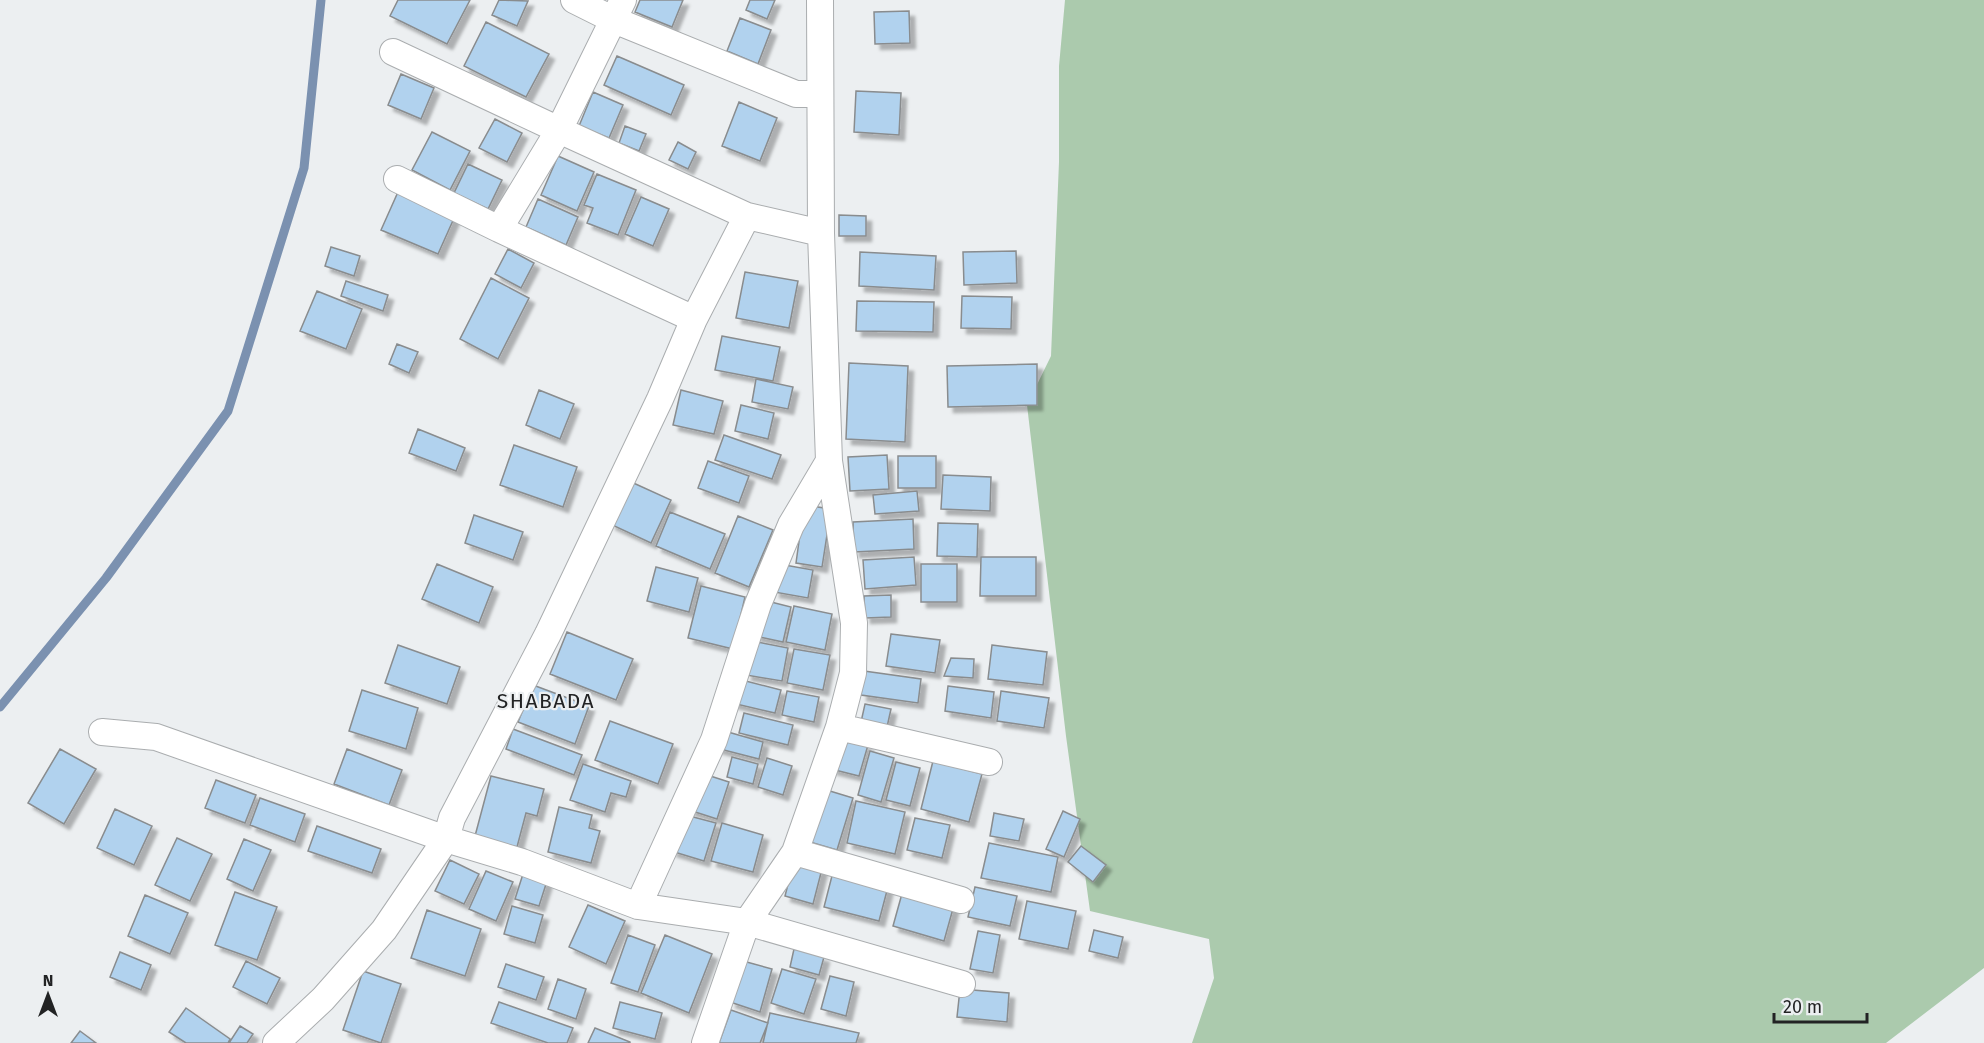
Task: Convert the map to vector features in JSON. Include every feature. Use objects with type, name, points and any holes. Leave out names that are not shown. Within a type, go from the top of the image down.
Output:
[{"type":"street","points":[[574,0],[619,10],[796,94],[819,94]]},
{"type":"street","points":[[705,1043],[747,922],[795,852],[839,727],[853,673],[854,623],[829,461],[821,233],[820,0]]},
{"type":"street","points":[[499,229],[559,130],[619,10]]},
{"type":"street","points":[[393,52],[747,216],[821,233]]},
{"type":"street","points":[[397,179],[694,319]]},
{"type":"street","points":[[283,1042],[384,930],[446,839],[452,818],[548,633],[660,399],[694,319],[747,216]]},
{"type":"street","points":[[638,906],[714,740],[758,604],[791,525],[829,461]]},
{"type":"street","points":[[839,727],[989,762]]},
{"type":"street","points":[[102,732],[156,737],[446,839],[522,862],[638,906],[747,922],[962,984]]},
{"type":"street","points":[[795,852],[961,900]]},
{"type":"green space","points":[[1065,0],[1984,0],[1984,968],[1886,1043],[1192,1043],[1214,978],[1209,939],[1090,911],[1066,736],[1027,405],[1051,356],[1059,162],[1059,66]]},
{"type":"building","points":[[398,0],[470,0],[447,44],[390,16]]},
{"type":"building","points":[[499,0],[528,1],[517,26],[492,15]]},
{"type":"building","points":[[640,0],[683,0],[672,27],[635,12]]},
{"type":"building","points":[[750,0],[775,0],[767,19],[746,10]]},
{"type":"building","points":[[909,11],[910,43],[875,44],[874,12]]},
{"type":"building","points":[[740,18],[771,30],[758,64],[727,51]]},
{"type":"building","points":[[486,22],[549,54],[526,97],[464,66]]},
{"type":"building","points":[[617,56],[684,85],[671,115],[604,85]]},
{"type":"building","points":[[401,74],[434,88],[421,119],[388,105]]},
{"type":"building","points":[[856,91],[901,93],[899,135],[854,132]]},
{"type":"building","points":[[593,92],[623,105],[609,138],[579,126]]},
{"type":"building","points":[[739,102],[777,118],[760,161],[722,146]]},
{"type":"building","points":[[495,119],[522,133],[507,162],[479,148]]},
{"type":"building","points":[[625,126],[646,134],[639,151],[619,143]]},
{"type":"building","points":[[432,132],[470,151],[450,190],[412,170]]},
{"type":"building","points":[[678,142],[696,152],[688,169],[669,160]]},
{"type":"building","points":[[558,156],[594,172],[577,211],[541,195]]},
{"type":"building","points":[[468,164],[502,180],[488,209],[454,193]]},
{"type":"building","points":[[597,174],[636,190],[618,235],[587,223],[593,208],[584,205]]},
{"type":"building","points":[[398,192],[455,216],[438,254],[381,230]]},
{"type":"building","points":[[641,197],[669,209],[653,246],[625,234]]},
{"type":"building","points":[[538,199],[578,217],[566,245],[526,227]]},
{"type":"building","points":[[839,215],[866,216],[866,236],[839,236]]},
{"type":"building","points":[[331,247],[360,256],[354,276],[325,266]]},
{"type":"building","points":[[508,249],[534,263],[521,288],[495,274]]},
{"type":"building","points":[[1016,251],[1017,283],[964,285],[963,252]]},
{"type":"building","points":[[860,252],[936,256],[934,290],[859,286]]},
{"type":"building","points":[[745,272],[798,281],[789,328],[736,318]]},
{"type":"building","points":[[491,278],[529,298],[498,359],[460,339]]},
{"type":"building","points":[[346,281],[388,295],[383,311],[341,296]]},
{"type":"building","points":[[317,291],[362,309],[346,349],[300,331]]},
{"type":"building","points":[[962,296],[1012,297],[1011,329],[961,328]]},
{"type":"building","points":[[857,301],[934,302],[933,332],[856,331]]},
{"type":"building","points":[[722,336],[780,347],[773,381],[715,370]]},
{"type":"building","points":[[397,344],[418,352],[409,373],[389,364]]},
{"type":"building","points":[[849,363],[908,366],[905,442],[846,439]]},
{"type":"building","points":[[1037,364],[1037,405],[948,407],[947,366]]},
{"type":"building","points":[[756,379],[793,387],[788,409],[752,402]]},
{"type":"building","points":[[539,390],[574,404],[560,439],[526,425]]},
{"type":"building","points":[[681,390],[723,401],[714,434],[673,425]]},
{"type":"building","points":[[741,405],[774,413],[768,439],[735,431]]},
{"type":"building","points":[[418,429],[465,448],[456,471],[409,453]]},
{"type":"building","points":[[724,435],[781,455],[772,479],[715,460]]},
{"type":"building","points":[[514,445],[577,467],[563,507],[500,485]]},
{"type":"building","points":[[887,455],[889,489],[850,491],[848,457]]},
{"type":"building","points":[[898,456],[936,456],[936,488],[898,488]]},
{"type":"building","points":[[708,461],[749,476],[739,503],[698,488]]},
{"type":"building","points":[[943,475],[991,477],[990,511],[941,509]]},
{"type":"building","points":[[629,481],[671,500],[651,543],[610,524]]},
{"type":"building","points":[[917,491],[919,511],[875,514],[873,495]]},
{"type":"building","points":[[804,505],[831,509],[822,567],[796,563]]},
{"type":"building","points":[[670,512],[725,534],[710,569],[656,546]]},
{"type":"building","points":[[474,515],[523,532],[513,560],[465,543]]},
{"type":"building","points":[[738,516],[773,530],[749,587],[715,573]]},
{"type":"building","points":[[913,519],[914,549],[854,552],[853,522]]},
{"type":"building","points":[[938,523],[978,524],[977,557],[937,556]]},
{"type":"building","points":[[914,557],[916,585],[865,589],[863,560]]},
{"type":"building","points":[[981,557],[1036,557],[1036,596],[980,596]]},
{"type":"building","points":[[437,564],[493,587],[479,623],[422,599]]},
{"type":"building","points":[[779,564],[813,570],[808,598],[774,592]]},
{"type":"building","points":[[921,564],[957,564],[957,602],[921,602]]},
{"type":"building","points":[[656,567],[698,578],[689,612],[647,601]]},
{"type":"building","points":[[701,586],[745,597],[733,649],[688,638]]},
{"type":"building","points":[[891,595],[891,617],[865,618],[864,596]]},
{"type":"building","points":[[763,600],[791,607],[783,642],[755,636]]},
{"type":"building","points":[[794,606],[832,614],[825,650],[786,642]]},
{"type":"building","points":[[567,632],[633,659],[616,700],[550,674]]},
{"type":"building","points":[[891,634],[940,640],[935,673],[886,666]]},
{"type":"building","points":[[752,641],[788,648],[782,681],[746,675]]},
{"type":"building","points":[[398,645],[460,667],[447,704],[385,683]]},
{"type":"building","points":[[992,645],[1047,652],[1043,685],[988,679]]},
{"type":"building","points":[[794,649],[830,655],[823,690],[787,683]]},
{"type":"building","points":[[951,658],[974,659],[973,678],[944,676]]},
{"type":"building","points":[[864,671],[921,679],[918,703],[861,695]]},
{"type":"building","points":[[738,679],[781,690],[775,713],[732,703]]},
{"type":"building","points":[[533,685],[589,706],[575,744],[518,722]]},
{"type":"building","points":[[948,686],[994,692],[991,718],[945,711]]},
{"type":"building","points":[[362,690],[418,708],[406,749],[349,731]]},
{"type":"building","points":[[787,691],[819,697],[814,722],[782,715]]},
{"type":"building","points":[[1001,691],[1049,698],[1044,728],[997,721]]},
{"type":"building","points":[[865,704],[891,709],[887,727],[861,722]]},
{"type":"building","points":[[744,713],[793,725],[788,745],[739,733]]},
{"type":"building","points":[[610,721],[673,744],[658,784],[595,760]]},
{"type":"building","points":[[513,729],[582,755],[574,775],[506,749]]},
{"type":"building","points":[[721,730],[763,742],[759,759],[716,748]]},
{"type":"building","points":[[840,738],[868,745],[859,776],[831,769]]},
{"type":"building","points":[[60,749],[96,769],[64,824],[28,803]]},
{"type":"building","points":[[347,749],[402,770],[389,805],[334,784]]},
{"type":"building","points":[[870,751],[894,758],[881,802],[858,795]]},
{"type":"building","points":[[732,757],[758,764],[753,784],[727,777]]},
{"type":"building","points":[[767,758],[792,766],[783,795],[758,787]]},
{"type":"building","points":[[933,761],[982,774],[969,822],[921,809]]},
{"type":"building","points":[[896,762],[920,768],[910,806],[886,800]]},
{"type":"building","points":[[583,764],[631,781],[626,797],[611,793],[605,812],[570,800]]},
{"type":"building","points":[[701,773],[729,782],[717,819],[689,810]]},
{"type":"building","points":[[491,776],[544,789],[537,816],[526,813],[517,847],[475,836]]},
{"type":"building","points":[[216,780],[256,795],[245,823],[205,808]]},
{"type":"building","points":[[820,788],[853,798],[837,850],[803,840]]},
{"type":"building","points":[[260,798],[305,814],[295,842],[250,825]]},
{"type":"building","points":[[856,801],[905,812],[895,854],[847,843]]},
{"type":"building","points":[[559,807],[592,815],[589,828],[600,831],[591,863],[548,852]]},
{"type":"building","points":[[115,809],[152,826],[134,865],[97,848]]},
{"type":"building","points":[[1063,811],[1080,819],[1064,857],[1046,849]]},
{"type":"building","points":[[994,813],[1024,819],[1019,841],[990,836]]},
{"type":"building","points":[[682,814],[716,823],[704,861],[671,851]]},
{"type":"building","points":[[915,818],[950,825],[942,858],[907,850]]},
{"type":"building","points":[[722,823],[763,835],[753,872],[711,861]]},
{"type":"building","points":[[317,826],[381,849],[372,873],[308,851]]},
{"type":"building","points":[[177,838],[212,854],[190,901],[155,885]]},
{"type":"building","points":[[244,839],[271,850],[253,891],[227,879]]},
{"type":"building","points":[[989,843],[1058,857],[1051,892],[981,878]]},
{"type":"building","points":[[1081,846],[1106,865],[1093,882],[1068,862]]},
{"type":"building","points":[[795,857],[823,865],[813,904],[785,896]]},
{"type":"building","points":[[450,860],[479,874],[464,904],[435,891]]},
{"type":"building","points":[[834,868],[889,883],[879,921],[824,907]]},
{"type":"building","points":[[486,871],[513,882],[496,921],[469,909]]},
{"type":"building","points":[[523,874],[547,881],[539,906],[515,899]]},
{"type":"building","points":[[975,887],[1017,896],[1010,926],[968,917]]},
{"type":"building","points":[[903,890],[954,905],[944,941],[893,926]]},
{"type":"building","points":[[235,892],[277,907],[257,960],[215,945]]},
{"type":"building","points":[[145,895],[188,913],[170,954],[128,936]]},
{"type":"building","points":[[1027,901],[1076,911],[1068,949],[1019,939]]},
{"type":"building","points":[[588,905],[625,921],[606,964],[569,947]]},
{"type":"building","points":[[512,906],[543,915],[535,943],[504,934]]},
{"type":"building","points":[[427,910],[481,929],[465,976],[411,958]]},
{"type":"building","points":[[1094,930],[1123,937],[1118,958],[1089,951]]},
{"type":"building","points":[[978,931],[1000,935],[993,973],[970,969]]},
{"type":"building","points":[[628,935],[655,945],[638,992],[611,983]]},
{"type":"building","points":[[665,935],[712,954],[689,1013],[641,993]]},
{"type":"building","points":[[794,949],[824,957],[819,975],[790,967]]},
{"type":"building","points":[[120,952],[151,965],[141,990],[110,977]]},
{"type":"building","points":[[246,961],[280,978],[267,1004],[233,987]]},
{"type":"building","points":[[743,961],[772,969],[760,1012],[730,1002]]},
{"type":"building","points":[[506,964],[544,977],[536,1000],[498,987]]},
{"type":"building","points":[[782,969],[816,979],[804,1014],[771,1003]]},
{"type":"building","points":[[363,971],[401,984],[381,1043],[343,1030]]},
{"type":"building","points":[[830,976],[854,982],[846,1016],[821,1009]]},
{"type":"building","points":[[558,979],[586,989],[576,1019],[548,1009]]},
{"type":"building","points":[[960,989],[1009,993],[1007,1022],[957,1017]]},
{"type":"building","points":[[499,1002],[573,1028],[567,1043],[548,1043],[491,1023]]},
{"type":"building","points":[[620,1002],[662,1013],[655,1039],[613,1028]]},
{"type":"building","points":[[186,1008],[230,1039],[228,1043],[186,1043],[169,1032]]},
{"type":"building","points":[[731,1010],[768,1023],[760,1043],[719,1043]]},
{"type":"building","points":[[770,1013],[859,1033],[856,1043],[763,1043]]},
{"type":"building","points":[[240,1026],[253,1034],[247,1043],[229,1043]]},
{"type":"building","points":[[595,1028],[630,1042],[630,1043],[588,1043]]},
{"type":"building","points":[[80,1031],[96,1043],[71,1043]]},
{"type":"waterway","points":[[0,707],[106,578],[228,411],[304,168],[321,0]]},
{"type":"district","name":"SHABADA","points":[[546,701]]}]
